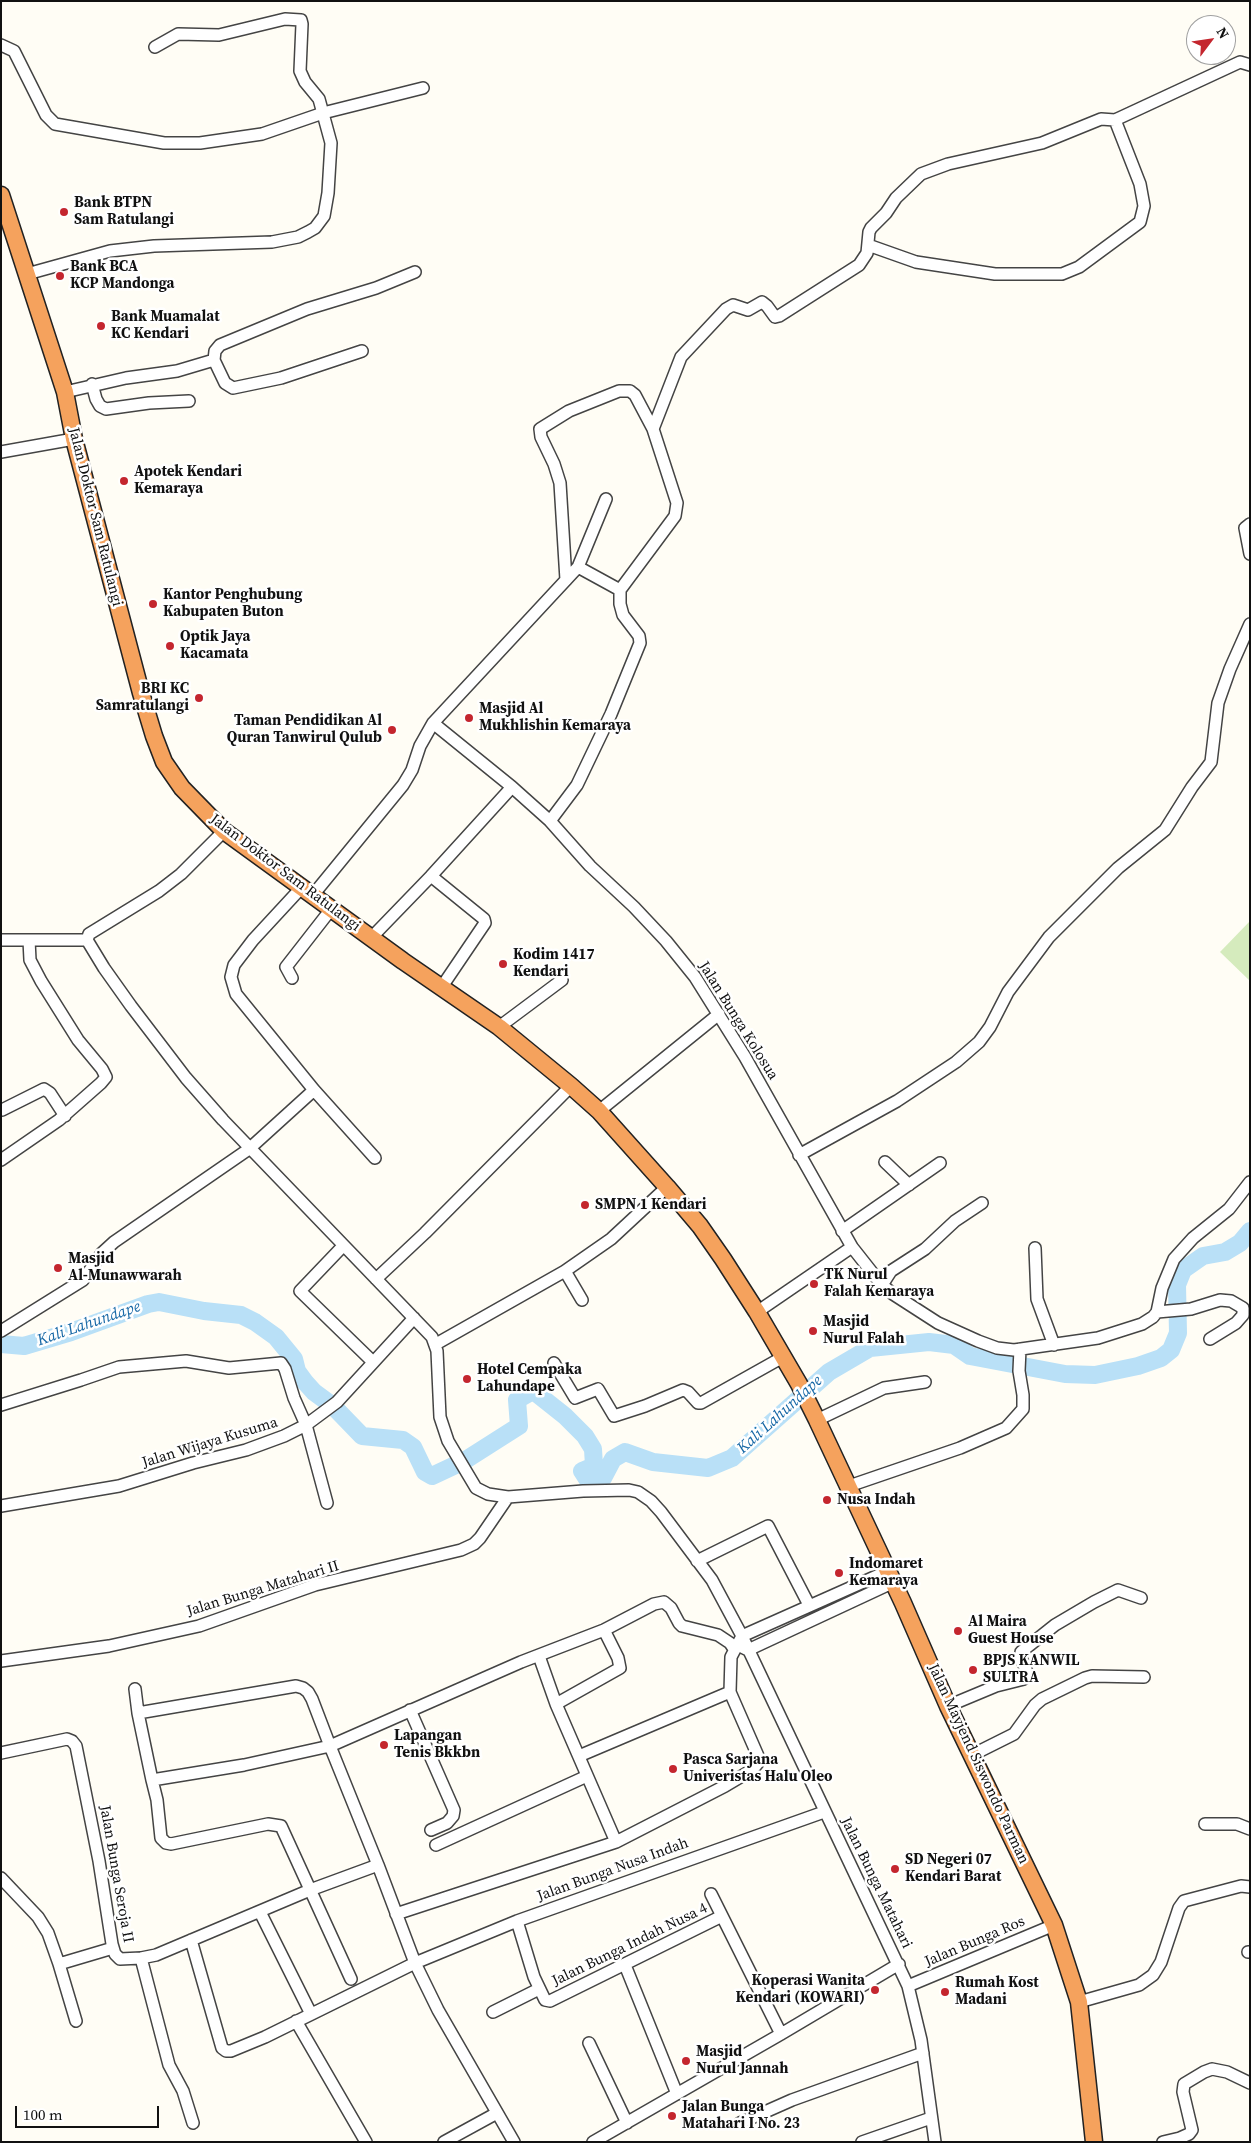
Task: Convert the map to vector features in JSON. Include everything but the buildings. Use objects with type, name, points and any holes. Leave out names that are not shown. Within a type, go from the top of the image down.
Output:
[{"type":"highway","name":"Jalan Doktor Sam Ratulangi","points":[[1,195],[65,392],[74,439],[154,736],[164,762],[182,788],[224,831],[499,1028],[572,1086],[599,1111],[668,1187],[700,1226],[757,1312],[808,1402]]},
{"type":"highway","name":"Jalan Mayjend Siswondo Parman","points":[[808,1402],[891,1576],[948,1706],[1054,1925],[1079,2002],[1094,2142]]},
{"type":"street","points":[[27,274],[110,251],[154,246],[272,242],[298,237],[319,223],[326,211],[331,143],[317,96],[305,82],[300,71],[302,24],[299,18],[285,19],[219,35],[178,34],[155,47]]},
{"type":"street","points":[[1,45],[14,51],[46,115],[52,122],[58,125],[162,143],[193,144],[262,134],[323,113],[423,88]]},
{"type":"street","points":[[653,429],[681,357],[726,309],[733,305],[748,310],[762,302],[775,317],[779,316],[859,265],[867,253],[871,228],[910,184],[926,171],[948,164],[1042,143],[1101,119],[1115,120],[1240,62],[1250,65]]},
{"type":"street","points":[[868,245],[916,262],[995,274],[1062,274],[1079,267],[1140,222],[1144,206],[1140,184],[1115,120]]},
{"type":"street","points":[[362,351],[281,378],[233,388],[225,382],[214,360],[215,351],[220,345],[306,309],[376,288],[415,272]]},
{"type":"street","points":[[65,392],[92,384],[177,371],[214,360]]},
{"type":"street","points":[[92,384],[96,399],[100,406],[106,409],[149,403],[188,401]]},
{"type":"street","points":[[550,821],[577,785],[611,714],[640,642],[638,636],[623,615],[620,604],[620,590],[675,516],[677,510],[677,503],[653,429],[635,395],[626,390],[569,411],[540,429],[541,437],[554,464],[560,483],[566,580]]},
{"type":"street","points":[[1,452],[74,439]]},
{"type":"street","points":[[375,1158],[314,1090],[236,994],[231,977],[234,965],[254,940],[307,891],[403,785],[412,770],[420,746],[434,723],[578,567],[606,498]]},
{"type":"street","points":[[1250,524],[1245,528],[1250,554]]},
{"type":"street","points":[[578,567],[620,590]]},
{"type":"street","points":[[799,1155],[897,1100],[950,1066],[974,1046],[990,1027],[1008,992],[1049,937],[1118,868],[1165,830],[1192,787],[1211,762],[1218,703],[1230,669],[1250,624]]},
{"type":"street","name":"Jalan Bunga Kolosua","points":[[434,723],[550,821],[590,866],[634,907],[666,941],[719,1014],[746,1057],[842,1231],[882,1285],[913,1308],[961,1334],[997,1348],[1019,1360],[1054,1345],[1091,1340],[1125,1331],[1148,1321],[1157,1312]]},
{"type":"street","points":[[371,938],[432,876],[512,787]]},
{"type":"street","points":[[87,940],[89,934],[158,891],[181,874],[224,831]]},
{"type":"street","points":[[432,876],[485,921],[485,924],[441,988]]},
{"type":"street","points":[[292,978],[286,967],[332,908]]},
{"type":"street","points":[[1,940],[87,940]]},
{"type":"street","points":[[1,1160],[65,1116],[101,1084],[106,1075],[78,1040],[41,981],[30,960],[30,940]]},
{"type":"street","points":[[87,940],[114,983],[186,1078],[249,1149],[414,1318],[436,1344],[565,1271],[611,1239],[668,1187]]},
{"type":"street","points":[[499,1028],[562,980]]},
{"type":"street","points":[[599,1111],[719,1014]]},
{"type":"street","points":[[376,1279],[432,1226],[572,1086]]},
{"type":"street","points":[[2,1110],[44,1089],[50,1093],[65,1116]]},
{"type":"street","points":[[1,1331],[83,1280],[102,1253],[114,1242],[249,1149],[314,1090]]},
{"type":"street","points":[[885,1162],[909,1185]]},
{"type":"street","points":[[842,1231],[940,1163]]},
{"type":"street","points":[[1210,1339],[1236,1323],[1243,1315],[1243,1308],[1224,1300],[1191,1309],[1157,1312],[1162,1288],[1174,1259],[1193,1238],[1229,1209],[1250,1182]]},
{"type":"street","points":[[882,1285],[892,1271],[925,1249],[955,1220],[982,1203]]},
{"type":"street","points":[[343,1246],[300,1291],[373,1362]]},
{"type":"street","points":[[757,1312],[852,1246]]},
{"type":"street","points":[[1035,1248],[1037,1299],[1054,1345]]},
{"type":"street","points":[[565,1271],[582,1300]]},
{"type":"street","name":"Jalan Wijaya Kusuma","points":[[1,1506],[134,1483],[193,1463],[259,1446],[306,1425],[336,1402],[414,1318]]},
{"type":"street","name":"Jalan Bunga Matahari","points":[[436,1344],[440,1416],[448,1441],[476,1488],[482,1492],[508,1498],[629,1490],[638,1492],[651,1501],[661,1512],[712,1580],[740,1645],[899,1964],[908,1986],[918,2022],[930,2118],[935,2142]]},
{"type":"street","points":[[554,1363],[575,1398],[598,1389],[614,1416],[645,1406],[683,1390],[688,1392],[698,1403],[701,1403],[783,1357]]},
{"type":"street","points":[[849,1486],[960,1448],[1006,1428],[1023,1409],[1019,1360]]},
{"type":"street","points":[[1,1405],[119,1367],[186,1361],[229,1368],[281,1363],[306,1425],[327,1503]]},
{"type":"street","points":[[817,1420],[884,1388],[925,1382]]},
{"type":"street","name":"Jalan Bunga Matahari II","points":[[1,1661],[109,1646],[199,1626],[315,1585],[461,1550],[474,1544],[480,1538],[508,1498]]},
{"type":"street","points":[[697,1561],[768,1526],[809,1605]]},
{"type":"street","points":[[396,1914],[616,1842],[725,1786],[756,1766],[758,1756],[730,1692],[730,1664],[740,1645],[809,1605],[891,1576]]},
{"type":"street","points":[[152,1780],[244,1765],[330,1746],[521,1662],[604,1630],[654,1604],[664,1602],[671,1608],[682,1626],[718,1635],[730,1644],[740,1645],[891,1576]]},
{"type":"street","points":[[948,1706],[996,1686],[1024,1679],[1027,1672],[1020,1658],[1021,1652],[1056,1625],[1094,1602],[1118,1590],[1141,1598]]},
{"type":"street","points":[[556,1704],[620,1668],[618,1658],[604,1630]]},
{"type":"street","points":[[539,1656],[556,1704],[616,1842]]},
{"type":"street","points":[[972,1755],[1014,1734],[1042,1699],[1085,1678],[1092,1676],[1144,1677]]},
{"type":"street","points":[[138,1713],[300,1686],[312,1699],[415,1963],[438,2010],[514,2142]]},
{"type":"street","points":[[135,1689],[138,1713],[157,1800],[161,1838],[166,1843],[171,1844],[268,1824],[277,1824],[284,1830],[351,1979]]},
{"type":"street","points":[[579,1756],[730,1692]]},
{"type":"street","points":[[410,1710],[454,1810],[451,1820],[431,1830]]},
{"type":"street","name":"Jalan Bunga Seroja II","points":[[1,1753],[67,1740],[74,1744],[91,1817],[113,1948],[120,1959],[156,1955],[310,1890],[378,1865]]},
{"type":"street","points":[[436,1845],[587,1776]]},
{"type":"street","name":"Jalan Bunga Nusa Indah","points":[[192,1940],[223,2050],[231,2051],[266,2037],[415,1963],[517,1921],[824,1812]]},
{"type":"street","points":[[1205,1824],[1237,1824],[1250,1829]]},
{"type":"street","points":[[1,1878],[43,1923],[59,1964],[76,2021]]},
{"type":"street","points":[[1079,2002],[1139,1985],[1153,1975],[1164,1955],[1179,1908],[1184,1901],[1241,1886],[1250,1887]]},
{"type":"street","points":[[711,1894],[781,2034]]},
{"type":"street","points":[[260,1912],[311,2014]]},
{"type":"street","name":"Jalan Bunga Indah Nusa 4","points":[[517,1921],[539,1989],[545,2000],[550,2001],[722,1916]]},
{"type":"street","name":"Jalan Bunga Ros","points":[[908,1986],[1054,1925]]},
{"type":"street","points":[[59,1964],[113,1948]]},
{"type":"street","points":[[141,1958],[169,2064],[183,2091],[193,2123]]},
{"type":"street","points":[[593,2142],[899,1964]]},
{"type":"street","points":[[625,1965],[677,2094]]},
{"type":"street","points":[[493,2012],[539,1989]]},
{"type":"street","points":[[296,2021],[366,2142]]},
{"type":"street","points":[[589,2043],[626,2123]]},
{"type":"street","points":[[740,2123],[792,2100],[923,2054]]},
{"type":"street","points":[[1163,2142],[1189,2134],[1192,2130],[1183,2092],[1184,2084],[1212,2069],[1227,2072],[1250,2083]]},
{"type":"street","points":[[444,2142],[497,2113]]},
{"type":"street","points":[[862,2142],[930,2118]]},
{"type":"green space","points":[[1250,921],[1250,981],[1220,952]]},
{"type":"waterway","name":"Kali Lahundape","points":[[1,1344],[24,1346],[71,1332],[148,1304],[159,1302],[204,1311],[241,1315],[255,1322],[276,1337],[294,1359],[297,1371],[305,1382],[314,1392],[333,1406],[362,1436],[403,1440],[413,1447],[425,1472],[432,1476],[464,1461],[519,1426],[517,1400],[531,1392],[536,1393],[565,1416],[585,1436],[593,1449],[594,1466],[582,1471],[589,1482],[603,1478],[613,1459],[625,1452],[653,1462],[708,1468],[732,1458],[829,1372],[870,1348],[929,1342],[954,1345],[970,1356],[1065,1374],[1095,1375],[1138,1366],[1161,1358],[1171,1350],[1178,1333],[1177,1285],[1183,1270],[1203,1256],[1225,1252],[1240,1243],[1250,1231]]},
{"type":"place","name":"Bank BTPN Sam Ratulangi","points":[[64,212]]},
{"type":"place","name":"Bank BCA KCP Mandonga","points":[[60,276]]},
{"type":"place","name":"Bank Muamalat KC Kendari","points":[[101,326]]},
{"type":"place","name":"Apotek Kendari Kemaraya","points":[[124,481]]},
{"type":"place","name":"Kantor Penghubung Kabupaten Buton","points":[[153,604]]},
{"type":"place","name":"Optik Jaya Kacamata","points":[[170,646]]},
{"type":"place","name":"BRI KC Samratulangi","points":[[199,698]]},
{"type":"place","name":"Masjid Al Mukhlishin Kemaraya","points":[[469,718]]},
{"type":"place","name":"Taman Pendidikan Al Quran Tanwirul Qulub","points":[[392,730]]},
{"type":"place","name":"Kodim 1417 Kendari","points":[[503,964]]},
{"type":"place","name":"SMPN 1 Kendari","points":[[585,1205]]},
{"type":"place","name":"Masjid Al-Munawwarah","points":[[58,1268]]},
{"type":"place","name":"TK Nurul Falah Kemaraya","points":[[814,1284]]},
{"type":"place","name":"Masjid Nurul Falah","points":[[813,1331]]},
{"type":"place","name":"Hotel Cempaka Lahundape","points":[[467,1379]]},
{"type":"place","name":"Nusa Indah","points":[[827,1500]]},
{"type":"place","name":"Indomaret Kemaraya","points":[[839,1573]]},
{"type":"place","name":"Al Maira Guest House","points":[[958,1631]]},
{"type":"place","name":"BPJS KANWIL SULTRA","points":[[973,1670]]},
{"type":"place","name":"Lapangan Tenis Bkkbn","points":[[384,1745]]},
{"type":"place","name":"Pasca Sarjana Univeristas Halu Oleo","points":[[673,1769]]},
{"type":"place","name":"SD Negeri 07 Kendari Barat","points":[[895,1869]]},
{"type":"place","name":"Koperasi Wanita Kendari (KOWARI)","points":[[875,1990]]},
{"type":"place","name":"Rumah Kost Madani","points":[[945,1992]]},
{"type":"place","name":"Masjid Nurul Jannah","points":[[686,2061]]},
{"type":"place","name":"Jalan Bunga Matahari I No. 23","points":[[672,2116]]}]
